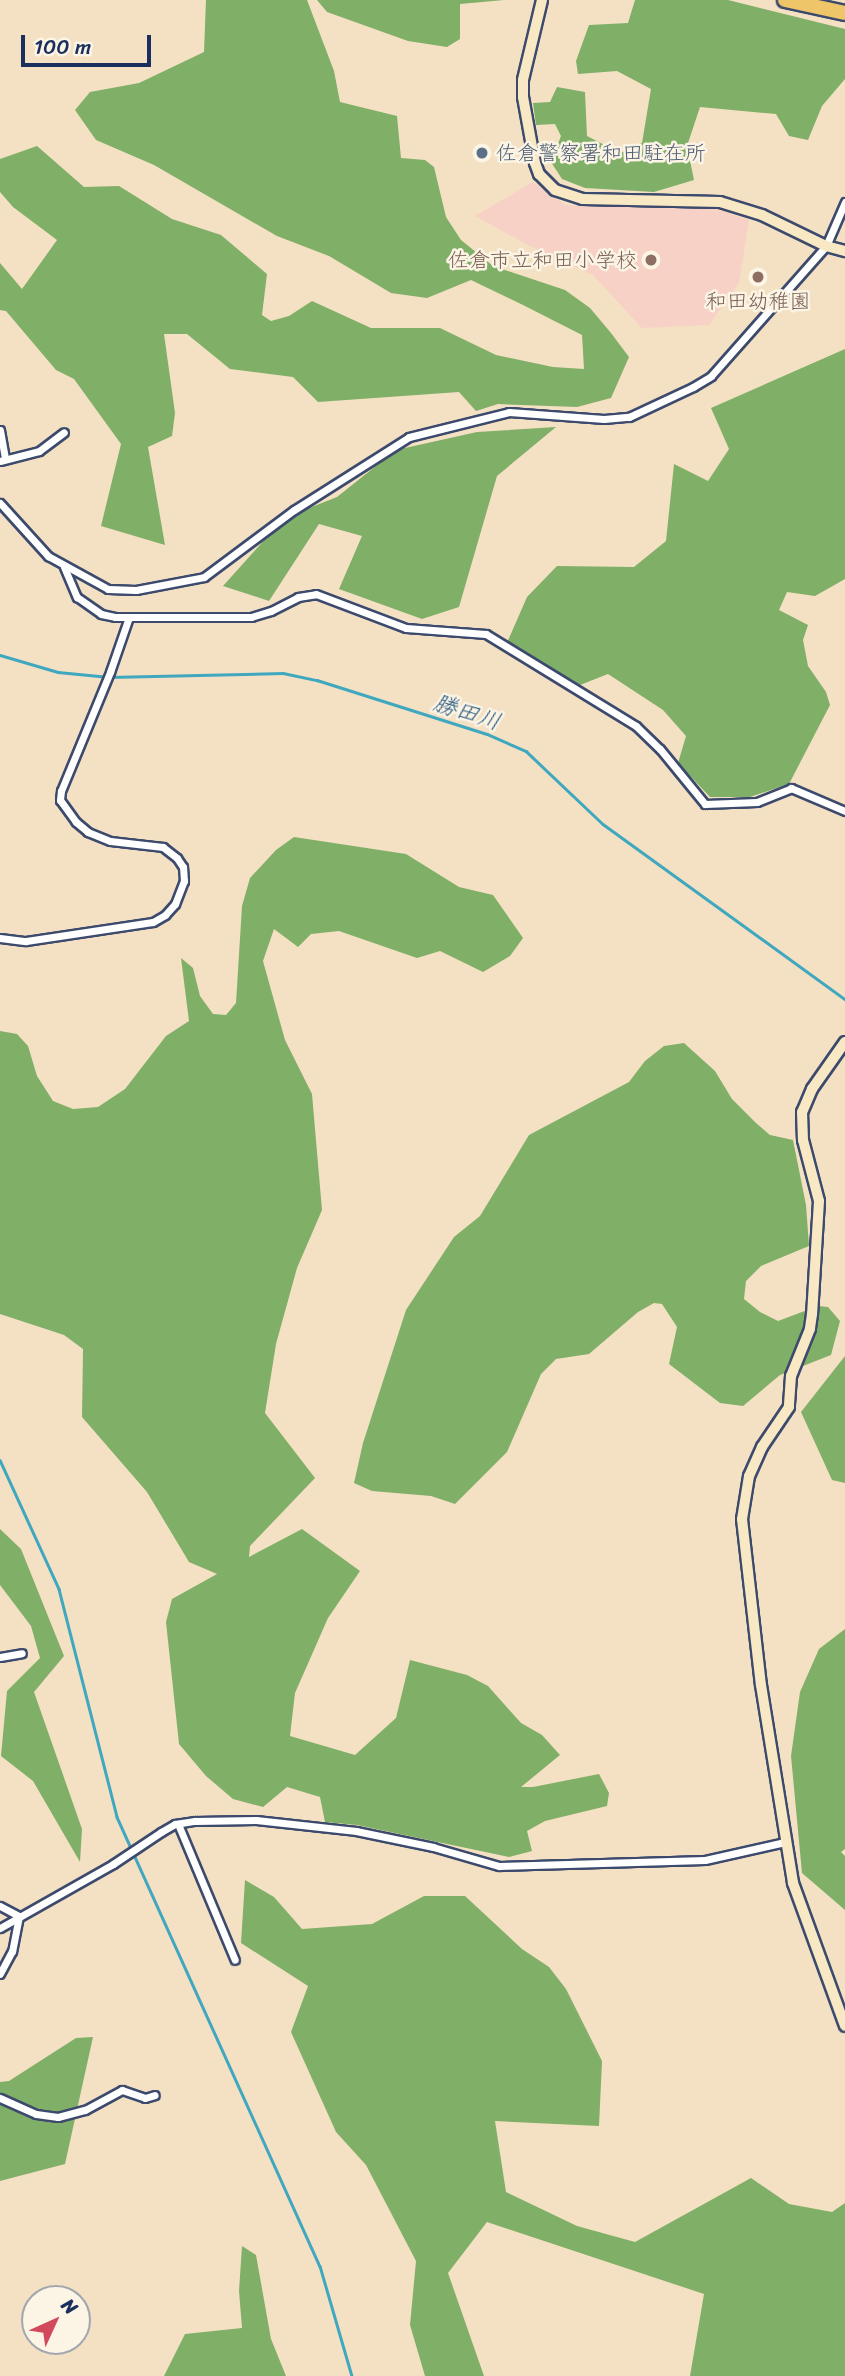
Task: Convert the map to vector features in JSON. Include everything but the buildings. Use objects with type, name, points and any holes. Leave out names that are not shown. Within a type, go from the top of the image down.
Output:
[{"type":"highway","points":[[785,0],[845,13]]},
{"type":"street","points":[[542,0],[523,80],[523,97],[535,163],[545,183],[574,198],[720,202],[762,215],[825,246],[845,251]]},
{"type":"street","points":[[0,502],[48,556],[108,589],[136,590],[204,577],[294,510],[409,437],[509,412],[604,419],[629,417],[711,376],[825,246],[845,201]]},
{"type":"street","points":[[0,430],[3,460],[39,451],[64,432]]},
{"type":"street","points":[[64,566],[68,583],[87,607],[101,614],[129,617],[251,617],[271,611],[298,597],[316,594],[406,628],[486,634],[636,726],[660,749],[705,804],[757,802],[791,788],[845,811]]},
{"type":"street","points":[[0,938],[26,941],[153,922],[175,904],[184,881],[183,867],[177,858],[163,847],[110,841],[88,832],[75,822],[60,800],[61,790],[110,672],[129,617]]},
{"type":"street","points":[[845,1042],[811,1089],[802,1112],[803,1140],[819,1209],[810,1329],[791,1376],[789,1407],[754,1463],[743,1508],[761,1685],[793,1883],[845,2026]]},
{"type":"street","points":[[0,1657],[22,1653]]},
{"type":"street","points":[[0,1928],[178,1824],[256,1820],[356,1831],[433,1847],[499,1866],[705,1860],[785,1842]]},
{"type":"street","points":[[178,1824],[235,1960]]},
{"type":"street","points":[[0,1906],[19,1916]]},
{"type":"street","points":[[0,1974],[12,1951],[19,1916]]},
{"type":"street","points":[[0,2098],[36,2114],[58,2117],[85,2110],[122,2091],[145,2098],[155,2095]]},
{"type":"shaded area","name":"佐倉市立和田小学校","points":[[533,182],[565,205],[716,209],[749,220],[739,283],[709,325],[642,328],[593,275],[528,245],[475,216]]},
{"type":"green space","points":[[206,0],[307,0],[334,71],[340,102],[397,116],[401,158],[425,160],[434,167],[446,217],[461,240],[493,266],[565,290],[590,308],[611,333],[629,357],[611,398],[577,407],[498,404],[476,411],[459,392],[318,402],[293,377],[230,369],[187,334],[164,334],[175,413],[172,436],[148,447],[165,545],[101,526],[121,444],[74,379],[56,370],[6,311],[0,310],[0,263],[22,289],[57,240],[13,207],[0,192],[0,159],[37,146],[84,187],[119,186],[172,219],[221,235],[267,274],[262,315],[271,321],[289,316],[312,301],[371,328],[440,328],[496,355],[553,367],[584,369],[582,335],[471,280],[427,298],[391,293],[329,256],[277,236],[154,165],[96,140],[75,110],[90,92],[139,83],[204,52]]},
{"type":"green space","points":[[317,0],[504,0],[460,4],[460,39],[447,47],[408,41],[327,12]]},
{"type":"green space","points":[[635,0],[728,0],[845,29],[845,79],[822,106],[808,140],[789,136],[776,114],[700,107],[687,146],[694,180],[654,192],[585,188],[562,179],[551,162],[561,136],[555,124],[536,125],[533,103],[550,102],[557,87],[585,92],[587,136],[620,153],[642,143],[651,89],[617,71],[578,74],[576,61],[589,25],[628,23]]},
{"type":"green space","points":[[845,349],[845,579],[815,596],[787,592],[779,610],[808,625],[803,640],[808,666],[826,692],[830,705],[789,784],[750,797],[710,797],[678,763],[686,736],[663,710],[608,674],[580,685],[506,645],[527,597],[557,566],[634,567],[666,541],[674,464],[708,481],[729,449],[711,408]]},
{"type":"green space","points":[[556,427],[497,476],[459,607],[422,619],[339,589],[362,536],[319,524],[269,601],[223,586],[284,518],[337,497],[396,450],[477,432]]},
{"type":"green space","points":[[294,837],[406,854],[459,887],[493,895],[523,938],[510,956],[483,972],[440,951],[417,958],[339,931],[311,934],[298,947],[274,929],[263,961],[285,1040],[312,1094],[322,1210],[297,1268],[276,1344],[265,1413],[315,1478],[250,1546],[249,1557],[302,1529],[360,1571],[328,1618],[295,1693],[290,1736],[355,1755],[396,1718],[410,1660],[467,1675],[488,1686],[521,1723],[542,1735],[560,1755],[521,1787],[599,1774],[609,1793],[607,1806],[545,1821],[527,1831],[532,1851],[509,1857],[357,1825],[325,1822],[320,1797],[287,1787],[263,1807],[233,1799],[206,1776],[179,1744],[166,1622],[172,1599],[217,1574],[189,1562],[147,1492],[82,1417],[83,1349],[64,1335],[0,1314],[0,1031],[17,1034],[28,1046],[37,1076],[53,1101],[73,1109],[98,1107],[125,1089],[166,1036],[189,1021],[181,958],[193,968],[200,996],[213,1014],[226,1015],[236,1003],[242,906],[250,878],[276,850]]},
{"type":"green space","points":[[684,1043],[715,1071],[732,1099],[756,1123],[770,1135],[793,1140],[806,1205],[809,1246],[761,1266],[746,1281],[744,1299],[760,1312],[778,1321],[818,1306],[828,1307],[840,1321],[831,1355],[780,1375],[743,1406],[720,1403],[669,1364],[677,1327],[662,1304],[654,1303],[638,1312],[589,1354],[556,1359],[541,1374],[507,1452],[455,1504],[431,1496],[372,1491],[354,1483],[363,1443],[406,1310],[454,1237],[480,1216],[529,1135],[629,1082],[645,1061],[664,1046]]},
{"type":"green space","points":[[845,1356],[845,1483],[832,1480],[801,1412]]},
{"type":"green space","points":[[0,1529],[21,1549],[64,1656],[34,1692],[82,1829],[80,1862],[33,1781],[1,1756],[7,1691],[40,1658],[31,1626],[0,1585]]},
{"type":"green space","points":[[845,1629],[845,1849],[841,1852],[845,1856],[845,1910],[802,1873],[791,1756],[800,1692],[819,1649]]},
{"type":"green space","points":[[245,1880],[274,1897],[302,1929],[372,1924],[424,1896],[465,1896],[522,1949],[549,1967],[566,1989],[602,2061],[599,2126],[495,2121],[506,2192],[577,2226],[635,2242],[751,2178],[789,2204],[832,2212],[845,2203],[845,2376],[690,2376],[704,2294],[487,2222],[448,2273],[484,2376],[425,2376],[410,2325],[416,2261],[366,2165],[336,2132],[291,2032],[308,1986],[241,1943]]},
{"type":"green space","points":[[93,2037],[65,2164],[0,2181],[0,2082],[9,2081],[76,2038]]},
{"type":"green space","points":[[242,2246],[256,2255],[271,2339],[286,2376],[164,2376],[185,2334],[242,2328],[239,2291]]},
{"type":"waterway","name":"勝田川","points":[[0,655],[58,672],[109,677],[283,673],[317,680],[487,734],[526,751],[603,824],[845,999]]},
{"type":"waterway","points":[[0,1460],[59,1589],[117,1817],[320,2266],[352,2376]]},
{"type":"place","name":"佐倉警察署和田駐在所","points":[[482,153]]},
{"type":"place","name":"佐倉市立和田小学校","points":[[651,260]]},
{"type":"place","name":"和田幼稚園","points":[[758,277]]}]
